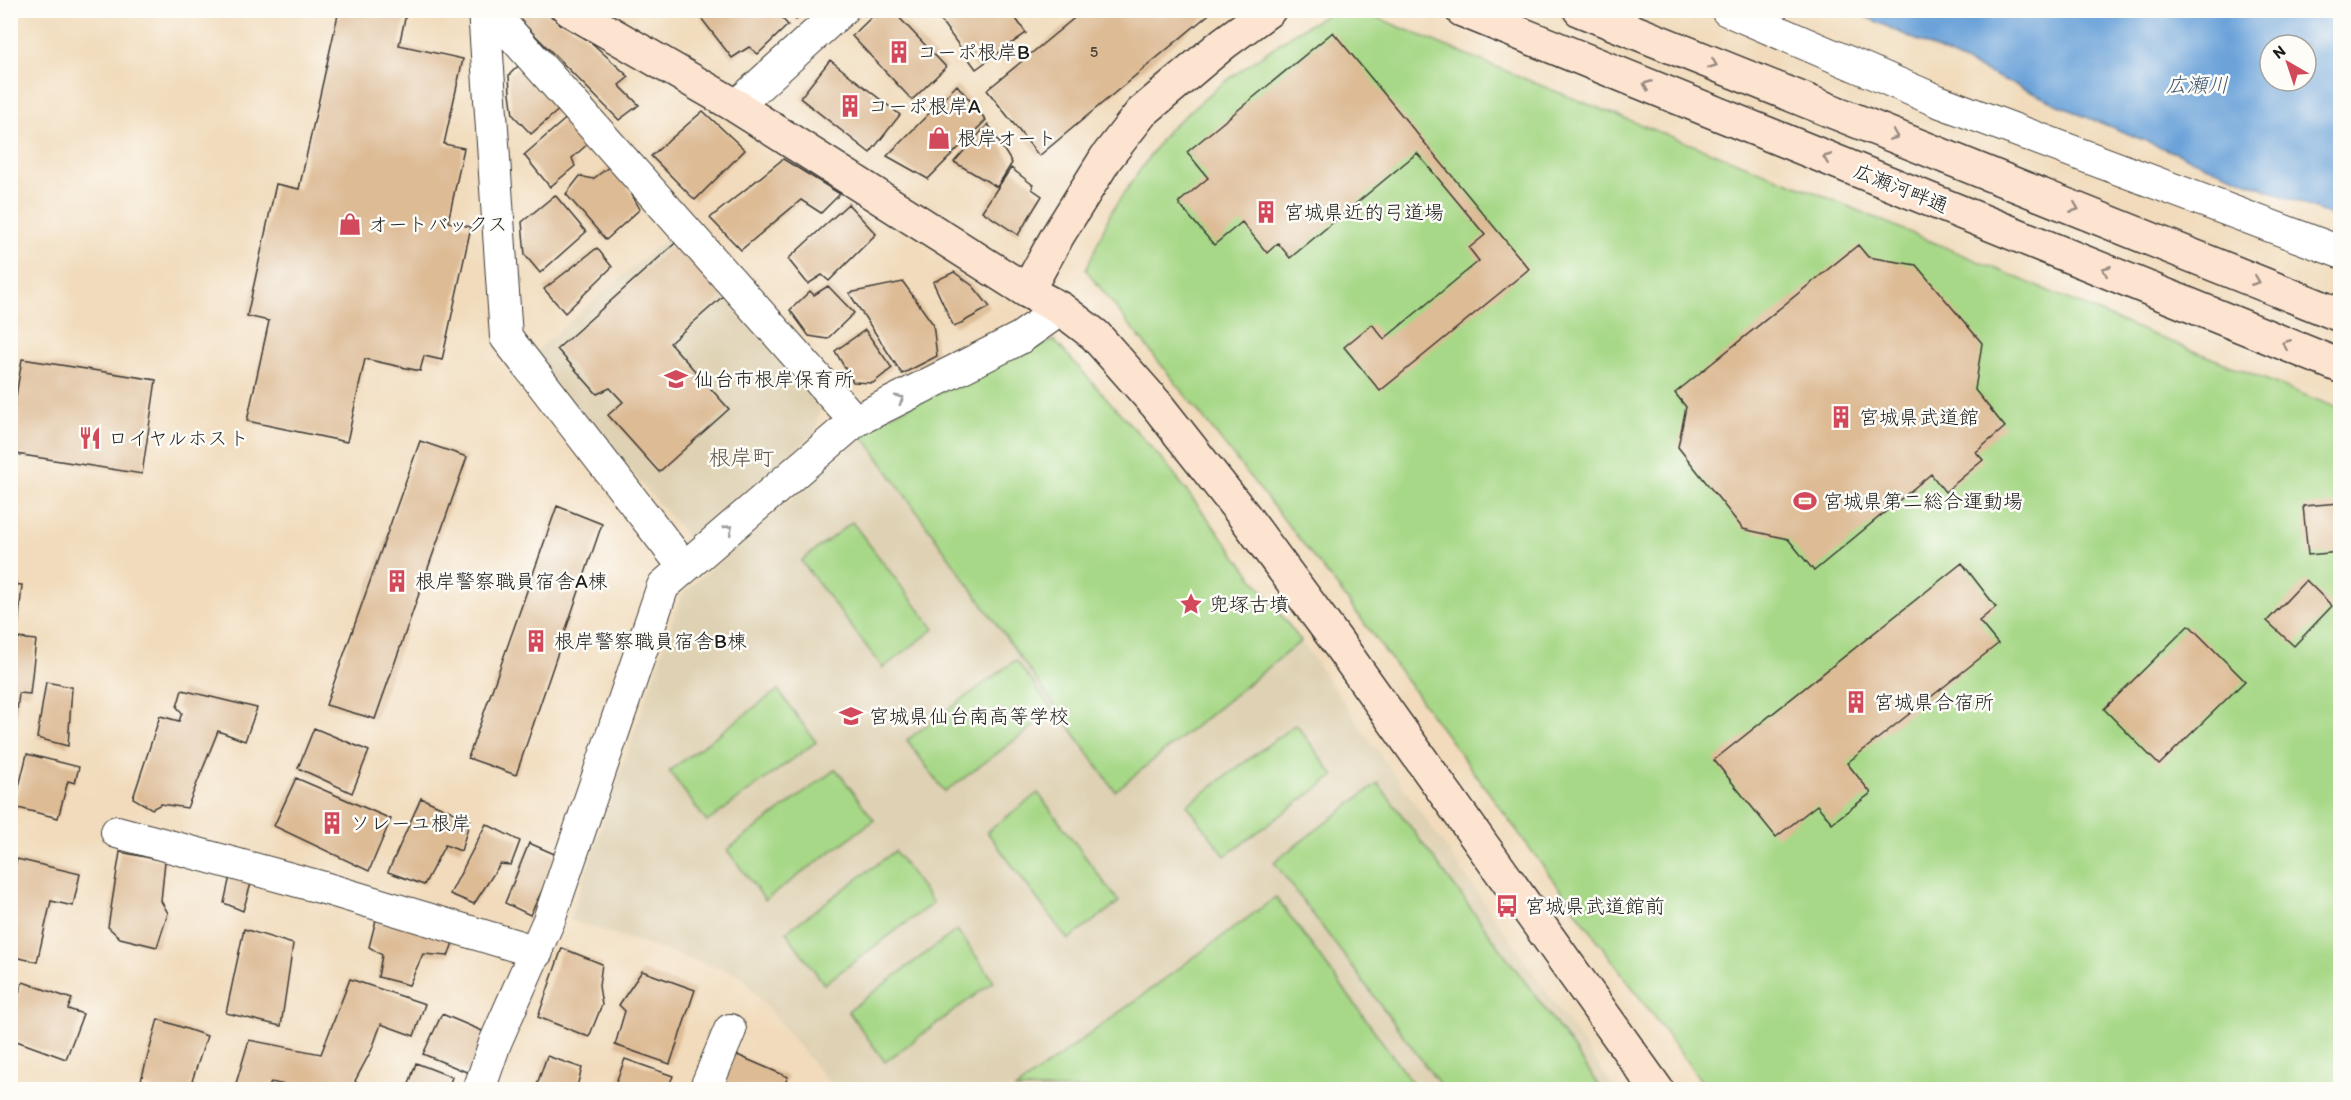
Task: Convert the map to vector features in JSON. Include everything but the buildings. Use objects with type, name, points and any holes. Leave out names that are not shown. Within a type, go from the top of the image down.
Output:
[{"type":"street","points":[[484,10],[506,337],[684,567]]},
{"type":"street","points":[[490,10],[855,421]]},
{"type":"street","points":[[570,10],[736,106],[1026,291],[1061,309],[1095,335],[1156,404],[1245,517],[1338,643],[1657,1089]]},
{"type":"street","points":[[736,106],[842,10]]},
{"type":"street","points":[[1026,291],[1058,234],[1106,158],[1141,113],[1224,43],[1269,10]]},
{"type":"street","name":"広瀬河畔通","points":[[1462,10],[2340,366]]},
{"type":"street","points":[[1580,10],[2340,315]]},
{"type":"street","points":[[1727,10],[1938,100],[2340,252]]},
{"type":"street","points":[[479,1089],[495,1043],[537,952],[549,920],[663,586],[855,421],[1020,338],[1061,309]]},
{"type":"street","points":[[117,832],[324,888],[537,952]]},
{"type":"street","points":[[705,1089],[730,1030]]},
{"type":"shaded area","name":"仙台市根岸保育所","points":[[674,232],[821,402],[815,434],[690,540],[531,355]]},
{"type":"shaded area","name":"宮城県仙台南高等学校","points":[[863,436],[1115,791],[1301,641],[1615,1089],[834,1089],[740,975],[569,920],[682,594]]},
{"type":"green space","name":"宮城県第二総合運動場","points":[[1333,11],[1361,11],[1552,90],[1819,194],[2141,330],[2340,409],[2340,1089],[1707,1089],[1342,593],[1086,270],[1111,212],[1167,131],[1219,86],[1291,35]]},
{"type":"green space","points":[[1054,340],[1167,465],[1301,641],[1115,791],[863,436],[875,422]]},
{"type":"green space","points":[[852,522],[934,629],[883,668],[801,561]]},
{"type":"green space","points":[[1016,660],[1054,711],[945,792],[907,740]]},
{"type":"green space","points":[[778,690],[816,742],[707,822],[669,771]]},
{"type":"green space","points":[[1296,724],[1334,776],[1225,856],[1187,805]]},
{"type":"green space","points":[[836,769],[874,820],[765,900],[727,850]]},
{"type":"green space","points":[[1378,783],[1602,1089],[1443,1089],[1274,862]]},
{"type":"green space","points":[[1038,793],[1119,902],[1068,940],[987,832]]},
{"type":"green space","points":[[895,851],[933,903],[824,984],[786,932]]},
{"type":"green space","points":[[1276,897],[1417,1089],[1015,1089]]},
{"type":"green space","points":[[957,930],[994,981],[885,1062],[848,1011]]},
{"type":"water","name":"広瀬川","points":[[1853,11],[2340,11],[2340,219],[2081,115]]},
{"type":"place","name":"コーポ根岸B","points":[[899,52]]},
{"type":"place","name":"コーポ根岸A","points":[[850,106]]},
{"type":"place","name":"根岸オート","points":[[939,138]]},
{"type":"place","name":"宮城県近的弓道場","points":[[1266,212]]},
{"type":"place","name":"オートバックス","points":[[350,224]]},
{"type":"place","name":"仙台市根岸保育所","points":[[676,379]]},
{"type":"place","name":"宮城県武道館","points":[[1841,417]]},
{"type":"place","name":"ロイヤルホスト","points":[[90,438]]},
{"type":"place","name":"宮城県第二総合運動場","points":[[1805,501]]},
{"type":"place","name":"根岸警察職員宿舎A棟","points":[[397,581]]},
{"type":"place","name":"兜塚古墳","points":[[1191,604]]},
{"type":"place","name":"根岸警察職員宿舎B棟","points":[[536,641]]},
{"type":"place","name":"宮城県合宿所","points":[[1856,702]]},
{"type":"place","name":"宮城県仙台南高等学校","points":[[851,716]]},
{"type":"place","name":"ソレーユ根岸","points":[[332,823]]},
{"type":"place","name":"宮城県武道館前","points":[[1507,906]]},
{"type":"district","name":"根岸町","points":[[741,457]]}]
